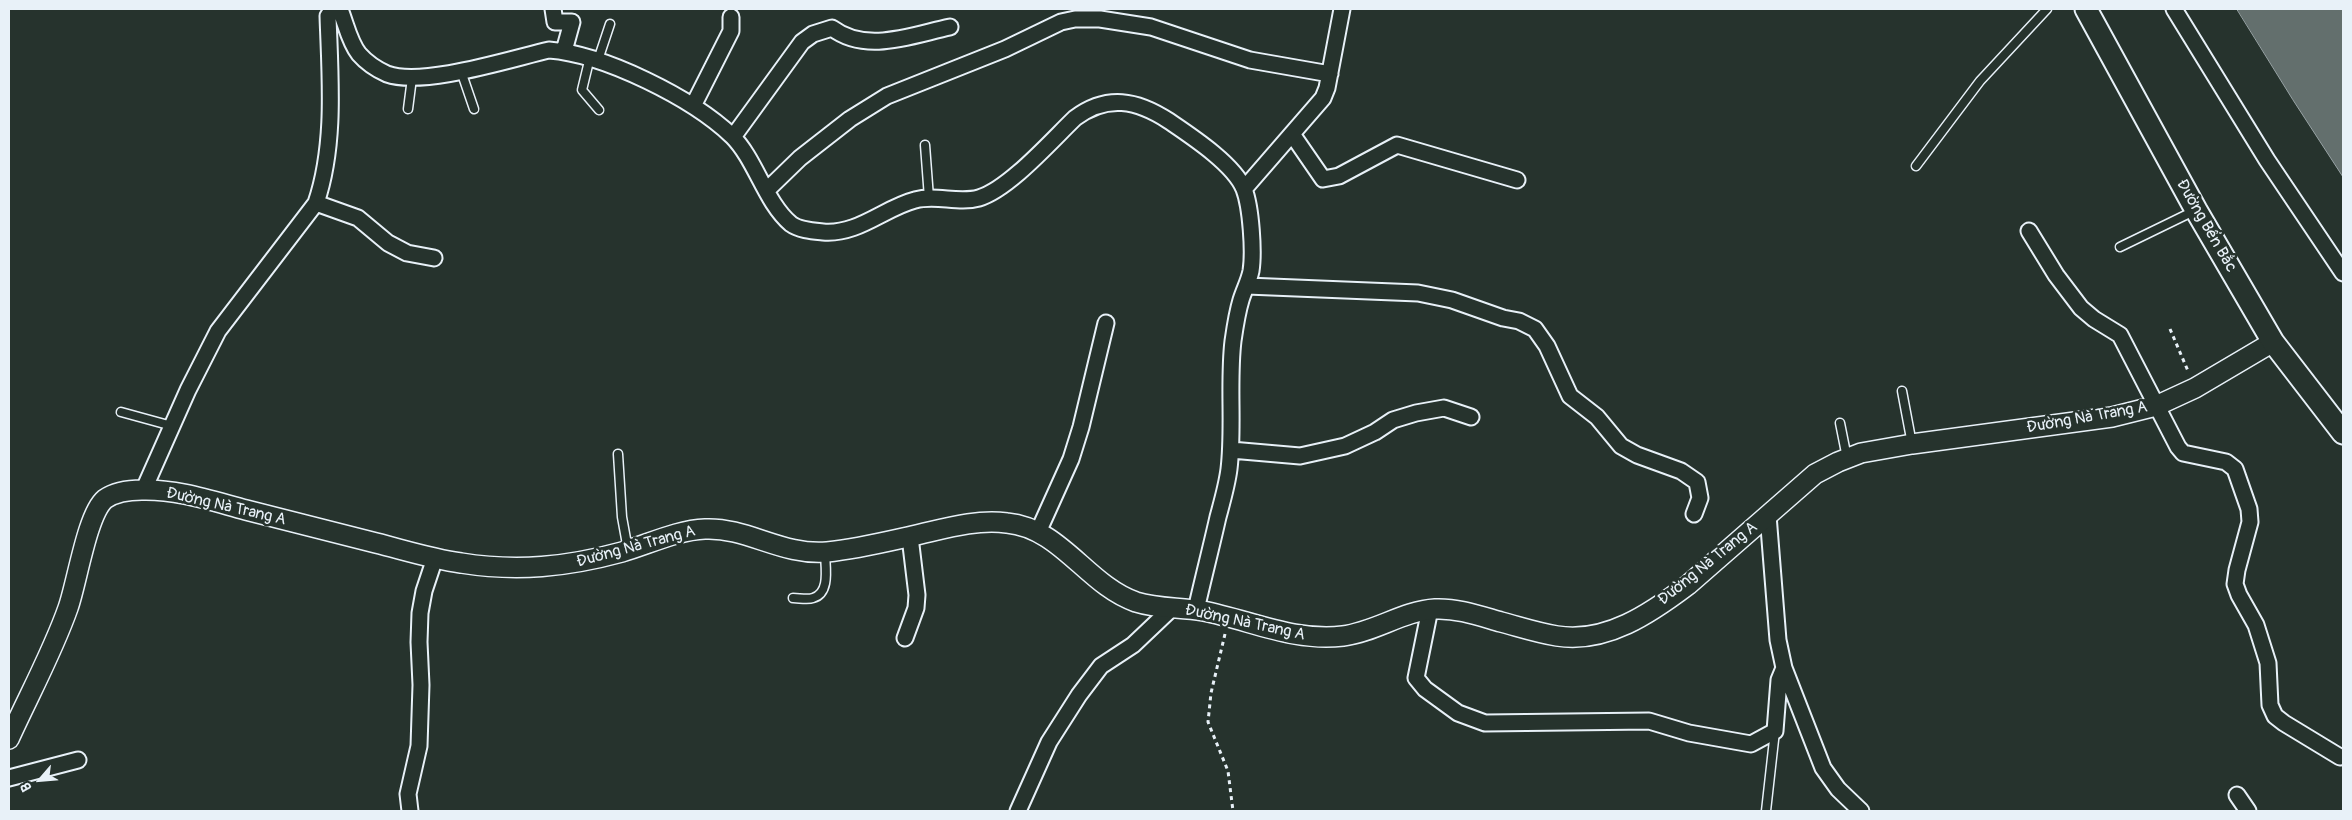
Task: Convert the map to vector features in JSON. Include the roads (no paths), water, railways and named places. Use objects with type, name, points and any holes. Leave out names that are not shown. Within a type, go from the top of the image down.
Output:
[{"type":"main road","name":"Đường Bến Bắc","points":[[2086,9],[2196,210],[2274,342],[2343,433]]},
{"type":"street","points":[[553,9],[555,22],[572,22],[564,51]]},
{"type":"street","points":[[1244,189],[1323,98],[1328,88],[1342,9]]},
{"type":"street","points":[[2174,9],[2267,160],[2343,273]]},
{"type":"street","points":[[144,489],[218,331],[316,203],[321,187],[329,131],[328,16],[331,12],[337,10],[341,12],[359,54],[373,66],[388,74],[412,78],[461,71],[549,50],[564,51],[594,58],[666,90],[693,106],[733,137],[781,213],[792,225],[806,230],[825,233],[841,232],[915,200],[929,198],[957,200],[980,198],[1004,184],[1087,109],[1108,103],[1132,103],[1151,109],[1208,149],[1238,177],[1244,189],[1250,225],[1252,258],[1247,286],[1237,317],[1231,365],[1231,450],[1229,471],[1196,610]]},
{"type":"street","points":[[767,190],[800,158],[850,119],[887,96],[1005,49],[1061,22],[1073,14],[1151,27],[1250,60],[1330,74]]},
{"type":"street","points":[[693,106],[731,31],[731,18]]},
{"type":"street","points":[[733,137],[802,42],[814,34],[832,28],[842,36],[872,42],[950,27]]},
{"type":"street","points":[[1292,134],[1323,179],[1339,176],[1397,145],[1517,180]]},
{"type":"street","points":[[316,203],[358,218],[388,243],[407,253],[434,258]]},
{"type":"street","points":[[2029,231],[2056,275],[2081,308],[2094,319],[2120,335],[2156,406],[2183,453],[2226,462],[2235,469],[2249,509],[2250,522],[2236,570],[2235,584],[2256,625],[2268,663],[2270,706],[2275,716],[2284,723],[2340,758]]},
{"type":"street","points":[[1247,286],[1418,294],[1452,300],[1503,318],[1519,321],[1535,329],[1547,346],[1570,396],[1597,417],[1622,446],[1637,455],[1681,471],[1697,482],[1700,498],[1694,514]]},
{"type":"street","points":[[1038,530],[1071,459],[1079,435],[1106,324]]},
{"type":"street","name":"Đường Nà Trang A","points":[[9,739],[68,607],[82,556],[102,501],[126,491],[144,489],[190,496],[464,564],[539,568],[572,564],[628,550],[686,532],[706,529],[728,530],[794,551],[825,552],[980,522],[1020,524],[1038,530],[1111,588],[1130,600],[1148,606],[1196,610],[1229,616],[1272,630],[1318,638],[1362,632],[1430,609],[1450,609],[1557,636],[1590,636],[1636,619],[1666,601],[1815,474],[1847,458],[1912,444],[2112,417],[2156,406],[2195,388],[2274,342]]},
{"type":"street","points":[[1231,450],[1300,456],[1345,446],[1375,432],[1393,420],[1416,413],[1444,408],[1471,417]]},
{"type":"street","points":[[1768,515],[1778,640],[1784,668],[1823,768],[1844,795],[1861,811]]},
{"type":"street","points":[[905,638],[916,608],[917,595],[910,537]]},
{"type":"street","points":[[410,811],[408,794],[419,746],[421,685],[420,613],[424,591],[435,558]]},
{"type":"street","points":[[1018,811],[1049,742],[1079,695],[1102,666],[1133,645],[1172,608]]},
{"type":"street","points":[[1430,609],[1416,678],[1425,689],[1458,713],[1485,723],[1649,721],[1689,733],[1751,744],[1775,731],[1779,680],[1784,668]]},
{"type":"street","points":[[9,778],[78,760]]},
{"type":"street","points":[[2237,796],[2248,811]]},
{"type":"lane","points":[[1916,166],[1980,81],[2048,9]]},
{"type":"lane","points":[[599,110],[582,90],[610,24]]},
{"type":"lane","points":[[461,71],[474,109]]},
{"type":"lane","points":[[408,109],[412,78]]},
{"type":"lane","points":[[925,145],[929,198]]},
{"type":"lane","points":[[2120,247],[2196,210]]},
{"type":"lane","points":[[1902,391],[1912,444]]},
{"type":"lane","points":[[121,412],[172,426]]},
{"type":"lane","points":[[1840,423],[1847,458]]},
{"type":"lane","points":[[618,454],[622,517],[628,550]]},
{"type":"lane","points":[[794,598],[813,598],[821,593],[826,585],[825,552]]},
{"type":"lane","points":[[1766,811],[1775,731]]}]
